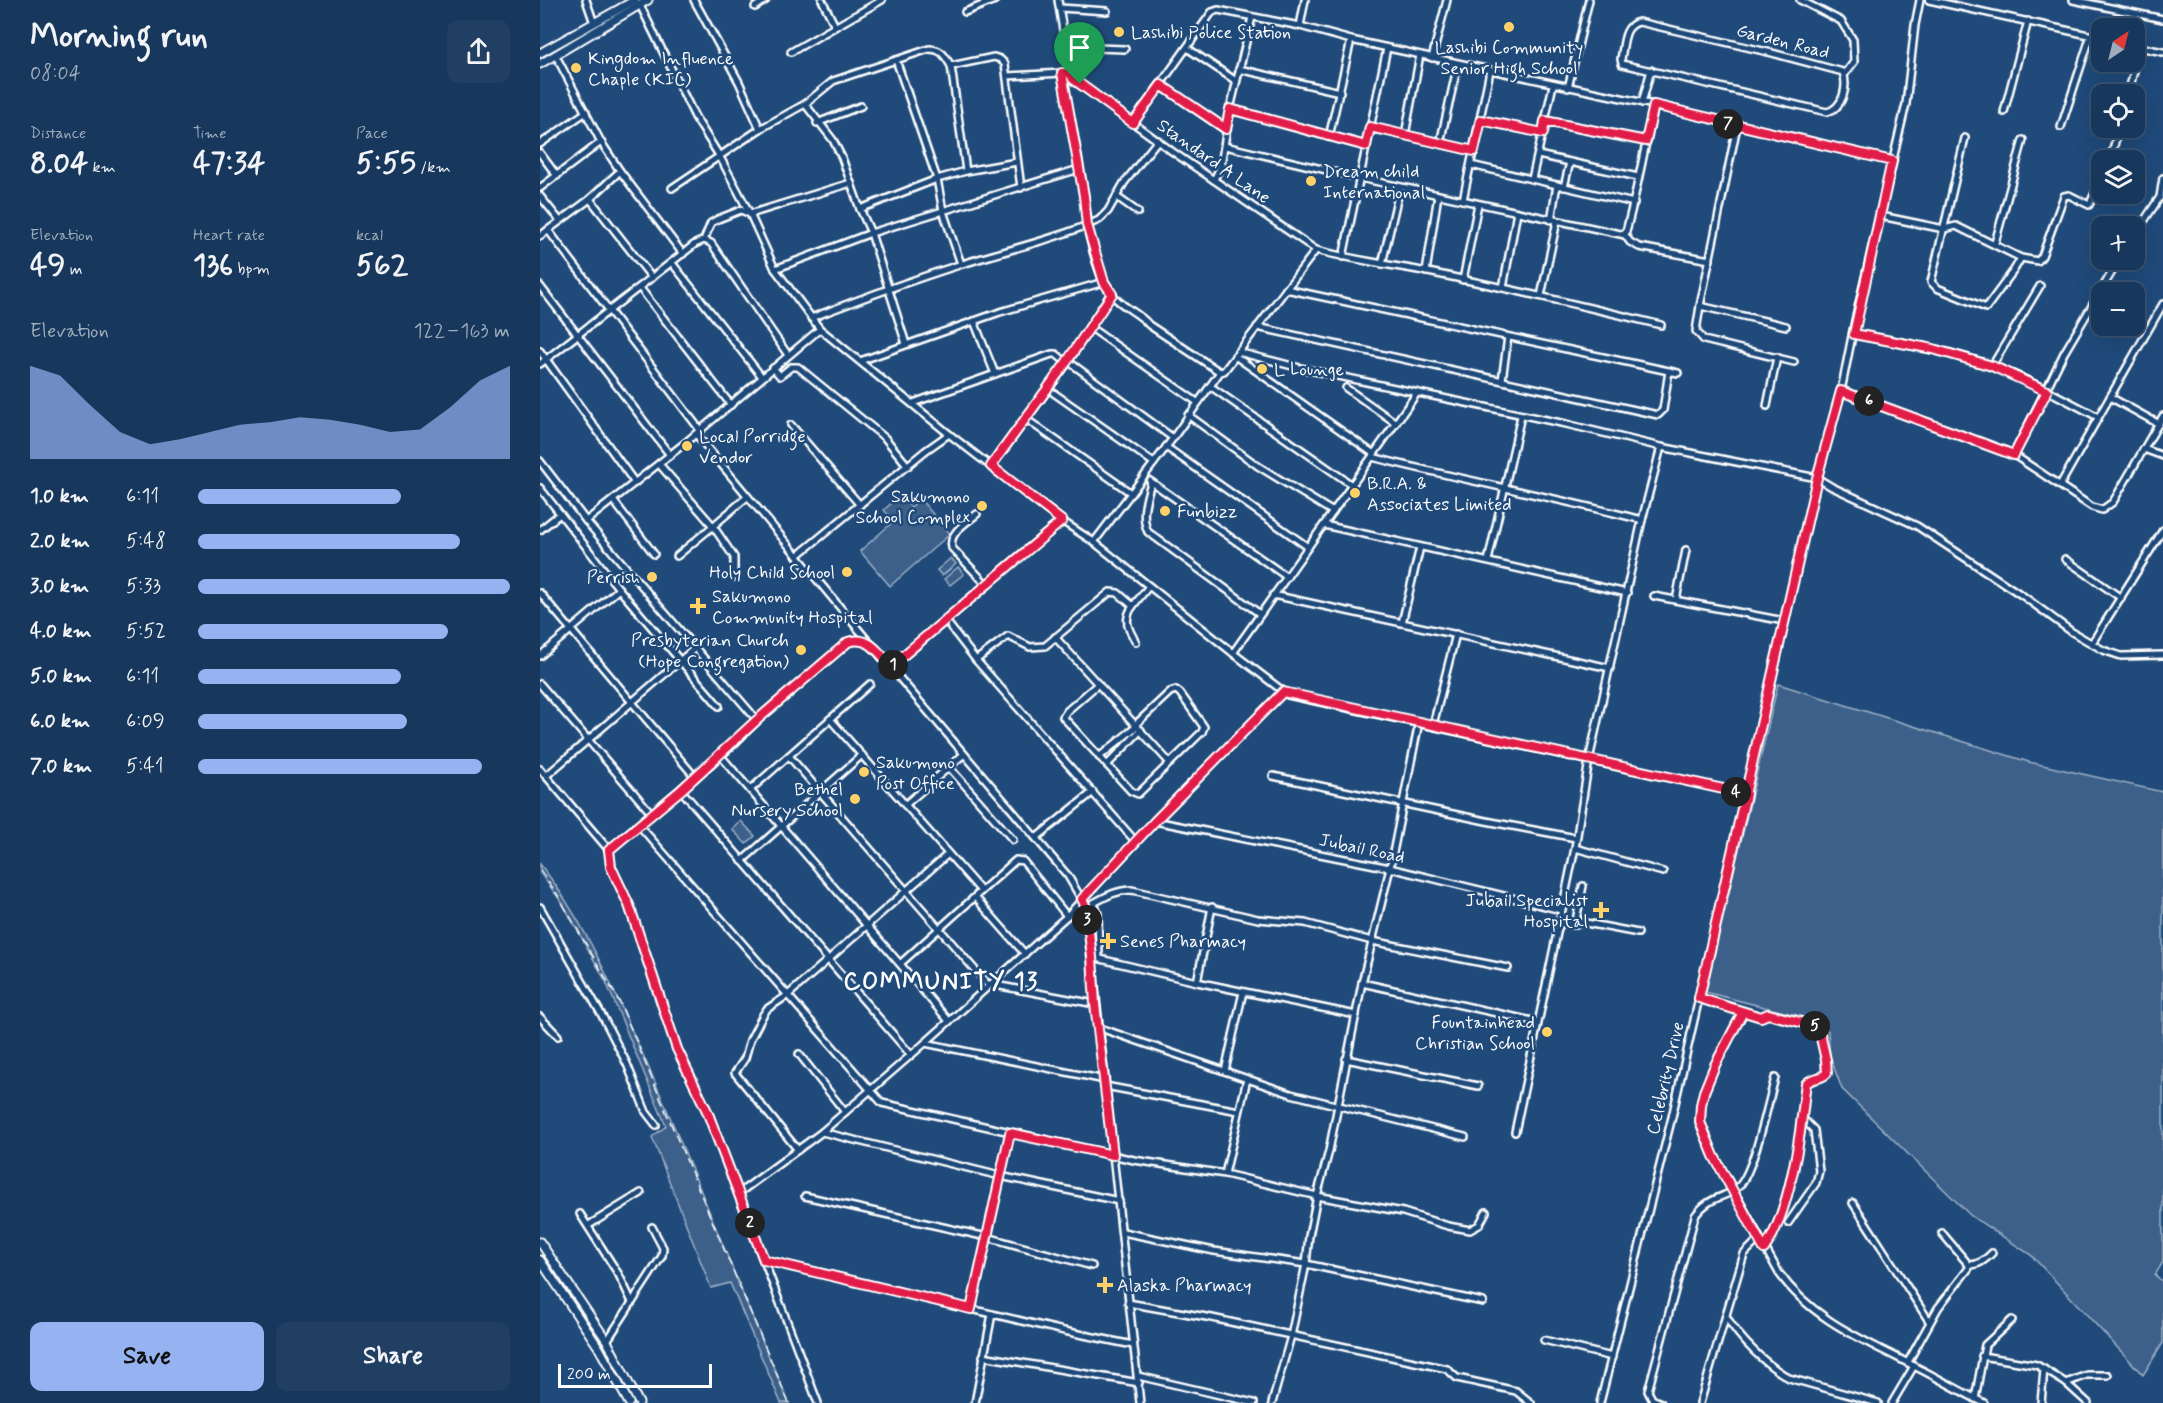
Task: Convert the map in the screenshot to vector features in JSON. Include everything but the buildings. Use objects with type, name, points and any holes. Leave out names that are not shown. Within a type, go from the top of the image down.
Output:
[{"type":"main road","points":[[540,54],[594,23],[638,2],[648,0]]},
{"type":"main road","points":[[540,64],[638,2]]},
{"type":"main road","points":[[540,1242],[607,1341],[639,1403]]},
{"type":"main road","points":[[540,1260],[599,1348],[629,1403]]},
{"type":"street","points":[[586,0],[594,23]]},
{"type":"street","points":[[694,0],[739,82],[760,129]]},
{"type":"street","points":[[755,7],[766,0]]},
{"type":"street","points":[[822,0],[835,26]]},
{"type":"street","points":[[791,51],[882,0]]},
{"type":"street","points":[[965,12],[995,0]]},
{"type":"street","points":[[1007,75],[1070,73],[1058,0]]},
{"type":"street","points":[[1300,27],[1305,0]]},
{"type":"street","points":[[1432,58],[1447,0]]},
{"type":"street","points":[[1568,88],[1589,0]]},
{"type":"street","points":[[1800,0],[1841,21],[1853,40],[1854,62],[1844,75]]},
{"type":"street","name":"Celebrity Drive","points":[[1600,1403],[1672,1117],[1817,478],[1841,391],[1855,321],[1881,216],[1906,104],[1920,0]]},
{"type":"street","points":[[1929,0],[2091,35],[2061,127]]},
{"type":"street","points":[[2073,0],[2163,19]]},
{"type":"street","points":[[638,2],[695,117],[720,157],[776,269],[820,329],[949,434],[1062,521],[1094,542],[1283,692],[1746,794]]},
{"type":"street","points":[[1060,8],[1107,11]]},
{"type":"street","points":[[1133,123],[1215,11],[1300,27],[1553,85],[1654,105],[1892,161]]},
{"type":"street","points":[[1214,180],[1221,165],[1230,109],[1252,17]]},
{"type":"street","name":"Garden Road","points":[[1639,21],[1833,68],[1843,72],[1845,78],[1840,104],[1834,110],[1827,112],[1651,70],[1628,66],[1621,62],[1628,28],[1639,21]]},
{"type":"street","points":[[2004,112],[2028,21]]},
{"type":"street","points":[[1329,137],[1351,40]]},
{"type":"street","points":[[1066,47],[1125,49]]},
{"type":"street","points":[[1187,48],[1236,81]]},
{"type":"street","points":[[1343,257],[1387,48]]},
{"type":"street","points":[[672,188],[760,129],[805,104],[833,81],[930,49],[938,49],[951,66],[966,171]]},
{"type":"street","points":[[2145,49],[2163,52]]},
{"type":"street","points":[[1406,135],[1420,55]]},
{"type":"street","points":[[556,56],[601,142],[620,171],[683,254]]},
{"type":"street","points":[[951,66],[994,57],[1000,58],[1005,64],[1021,188]]},
{"type":"street","points":[[896,60],[937,179],[943,211],[961,264]]},
{"type":"street","points":[[1440,143],[1458,64]]},
{"type":"street","points":[[1239,69],[1340,92]]},
{"type":"street","points":[[1642,103],[1651,70]]},
{"type":"street","points":[[1463,201],[1490,71]]},
{"type":"street","points":[[1062,73],[1087,225],[1104,282],[1112,294],[1143,317],[1149,325],[1220,372]]},
{"type":"street","name":"Standard A Lane","points":[[1070,73],[1073,79],[1133,123],[1316,250],[1541,296],[1661,325]]},
{"type":"street","points":[[1161,85],[1226,129]]},
{"type":"street","points":[[1532,179],[1553,85]]},
{"type":"street","points":[[805,104],[833,140],[842,158],[890,288],[906,344]]},
{"type":"street","points":[[1625,235],[1634,203],[1654,105]]},
{"type":"street","points":[[818,123],[861,106]]},
{"type":"street","points":[[1230,109],[1366,146]]},
{"type":"street","points":[[540,144],[586,112]]},
{"type":"street","points":[[1481,120],[1543,133]]},
{"type":"street","points":[[1545,121],[1646,141]]},
{"type":"street","points":[[1737,126],[1696,331],[1704,340],[1794,362]]},
{"type":"street","points":[[1370,127],[1474,151]]},
{"type":"street","points":[[1965,138],[1931,282],[1933,286],[1984,309],[2001,289],[2021,258]]},
{"type":"street","points":[[811,318],[890,288],[961,264],[1011,251],[1099,220],[1108,211],[1129,177],[1158,140]]},
{"type":"street","points":[[1995,243],[2023,140]]},
{"type":"street","points":[[540,188],[601,142]]},
{"type":"street","points":[[1225,146],[1463,201],[1625,235],[1630,242],[1639,247],[1710,260]]},
{"type":"street","points":[[540,153],[557,176]]},
{"type":"street","points":[[1538,155],[1638,177]]},
{"type":"street","points":[[860,209],[937,179],[1017,162]]},
{"type":"street","points":[[1541,296],[1561,186],[1569,162]]},
{"type":"street","points":[[1471,165],[1634,203]]},
{"type":"street","points":[[776,269],[871,233],[1079,170]]},
{"type":"street","points":[[540,236],[590,199],[620,171]]},
{"type":"street","points":[[2145,220],[2160,197],[2163,178]]},
{"type":"street","points":[[540,364],[695,244],[704,240],[711,223],[741,210],[750,214],[851,183]]},
{"type":"street","points":[[1382,264],[1401,187]]},
{"type":"street","points":[[1426,272],[1438,195]]},
{"type":"street","points":[[1881,216],[1944,229],[1956,226],[1995,243],[2021,258],[2038,261],[2042,256],[2064,196],[2069,195],[2089,205],[2091,201]]},
{"type":"street","points":[[540,196],[560,221]]},
{"type":"street","points":[[1117,197],[1138,212]]},
{"type":"street","points":[[590,199],[652,278]]},
{"type":"street","points":[[1464,280],[1478,204]]},
{"type":"street","points":[[1503,288],[1517,212]]},
{"type":"street","points":[[548,230],[610,310],[747,497],[1068,876],[1086,907],[1096,958]]},
{"type":"street","points":[[704,240],[711,243],[788,355]]},
{"type":"street","points":[[1094,542],[1173,438],[1197,402],[1237,354],[1316,250]]},
{"type":"street","points":[[672,262],[762,377]]},
{"type":"street","points":[[2014,455],[2064,353],[2114,270]]},
{"type":"street","points":[[860,361],[974,321],[1104,282]]},
{"type":"street","points":[[540,286],[670,455]]},
{"type":"street","points":[[1992,366],[2040,286]]},
{"type":"street","points":[[640,288],[730,405]]},
{"type":"street","points":[[1286,289],[1678,373]]},
{"type":"street","points":[[991,466],[1069,363],[1112,294]]},
{"type":"street","points":[[2060,484],[2163,304]]},
{"type":"street","points":[[1700,306],[1786,326]]},
{"type":"street","points":[[974,321],[995,374]]},
{"type":"street","points":[[1257,327],[1367,353],[1658,415],[1663,410],[1669,371]]},
{"type":"street","points":[[1091,328],[1197,402]]},
{"type":"street","points":[[586,521],[670,455],[820,329]]},
{"type":"street","points":[[1854,334],[1933,349],[1992,366],[2098,417]]},
{"type":"street","points":[[1502,380],[1508,337]]},
{"type":"street","points":[[540,351],[635,483]]},
{"type":"street","points":[[913,403],[1056,354],[1173,438]]},
{"type":"street","points":[[1237,354],[1566,424],[1661,447],[1817,478],[1832,488],[1917,526],[2023,596],[2072,632],[2103,650],[2121,656],[2163,655]]},
{"type":"street","points":[[1237,354],[1373,455],[1642,520]]},
{"type":"street","points":[[1767,406],[1777,357]]},
{"type":"street","points":[[773,368],[780,376],[791,367],[798,367],[885,438],[908,466]]},
{"type":"street","points":[[1210,386],[1352,485]]},
{"type":"street","points":[[1346,388],[1396,423]]},
{"type":"street","points":[[1048,389],[1154,463]]},
{"type":"street","points":[[1841,391],[2014,455],[2098,510],[2106,509],[2113,502],[2163,416]]},
{"type":"street","points":[[1233,653],[1417,393]]},
{"type":"street","points":[[2110,397],[2158,424]]},
{"type":"street","points":[[1188,416],[1258,466],[1333,512]]},
{"type":"street","points":[[1488,561],[1521,416]]},
{"type":"street","points":[[1026,419],[1131,494]]},
{"type":"street","points":[[791,425],[860,505]]},
{"type":"street","points":[[797,556],[949,434]]},
{"type":"street","points":[[1166,447],[1308,547]]},
{"type":"street","points":[[1515,1131],[1575,848],[1589,760],[1628,593],[1642,520],[1661,447]]},
{"type":"street","points":[[2144,449],[2163,456]]},
{"type":"street","points":[[540,461],[586,521],[757,720]]},
{"type":"street","points":[[659,464],[713,526],[734,557],[734,577]]},
{"type":"street","points":[[1144,476],[1287,577]]},
{"type":"street","points":[[1152,482],[1144,510],[1145,526],[1148,532],[1260,614]]},
{"type":"street","points":[[540,488],[619,589],[719,706]]},
{"type":"street","points":[[677,556],[747,497]]},
{"type":"street","points":[[613,500],[654,554]]},
{"type":"street","points":[[540,530],[560,514]]},
{"type":"street","points":[[977,514],[954,534],[950,543],[952,548],[987,585]]},
{"type":"street","points":[[891,666],[1062,521]]},
{"type":"street","points":[[1324,525],[1628,593]]},
{"type":"street","points":[[2092,643],[2163,530]]},
{"type":"street","points":[[1402,623],[1420,547]]},
{"type":"street","points":[[1676,600],[1686,550]]},
{"type":"street","points":[[2065,559],[2121,598]]},
{"type":"street","points":[[1136,642],[1126,622],[1128,613],[1149,585]]},
{"type":"street","points":[[541,652],[619,589]]},
{"type":"street","points":[[976,660],[1005,637],[1011,637],[1024,645],[1040,647],[1110,592],[1118,593],[1133,606]]},
{"type":"street","points":[[540,593],[695,777]]},
{"type":"street","points":[[1274,595],[1610,668]]},
{"type":"street","points":[[1654,596],[1784,621]]},
{"type":"street","points":[[946,621],[976,660],[1136,842]]},
{"type":"street","points":[[1433,726],[1456,634]]},
{"type":"street","points":[[1055,637],[1170,763]]},
{"type":"street","points":[[609,850],[681,790],[757,720],[848,642],[868,641]]},
{"type":"street","points":[[546,776],[695,648]]},
{"type":"street","points":[[540,684],[652,814]]},
{"type":"street","points":[[750,790],[870,684]]},
{"type":"street","points":[[1098,684],[1063,717],[1099,757],[1131,791],[1138,794],[1202,732],[1204,727],[1180,693],[1176,690],[1170,692],[1107,765]]},
{"type":"street","points":[[739,1193],[822,1132],[1068,916],[1155,821],[1283,692]]},
{"type":"street","points":[[830,720],[981,891]]},
{"type":"street","points":[[1272,1403],[1291,1336],[1317,1196],[1338,1107],[1362,983],[1390,868],[1419,722]]},
{"type":"street","points":[[1099,757],[1138,727]]},
{"type":"street","points":[[905,805],[964,754]]},
{"type":"street","points":[[720,755],[949,1021]]},
{"type":"street","points":[[741,861],[862,755]]},
{"type":"street","points":[[789,756],[989,985],[1095,1004]]},
{"type":"street","points":[[949,767],[1013,840]]},
{"type":"street","points":[[540,769],[609,850],[611,867],[629,905],[677,1049],[707,1111],[818,1403]]},
{"type":"street","points":[[1273,776],[1576,838]]},
{"type":"street","points":[[681,790],[911,1055]]},
{"type":"street","points":[[1036,838],[1093,792]]},
{"type":"street","name":"Jubail Road","points":[[1155,821],[1390,868],[1561,910]]},
{"type":"street","points":[[639,825],[877,1099],[887,1105],[1113,1155],[1225,1174],[1317,1196],[1403,1212],[1448,1226],[1470,1230],[1479,1225],[1486,1212]]},
{"type":"street","points":[[1575,848],[1664,872]]},
{"type":"street","points":[[798,1150],[735,1073],[745,1058],[750,1040],[767,1009],[788,995],[948,854]]},
{"type":"street","points":[[901,963],[1012,862],[1019,860],[1068,916]]},
{"type":"street","points":[[1575,925],[1583,886]]},
{"type":"street","points":[[1086,907],[1112,893],[1132,890],[1271,921],[1305,923],[1372,940],[1508,968]]},
{"type":"street","points":[[975,897],[1025,954]]},
{"type":"street","points":[[1094,903],[1098,914],[1095,1004],[1100,1028],[1140,1403]]},
{"type":"street","points":[[540,907],[599,1009],[627,1064],[646,1112],[656,1125]]},
{"type":"street","points":[[1197,982],[1212,907]]},
{"type":"street","points":[[1558,923],[1575,925],[1581,922],[1638,933]]},
{"type":"street","points":[[1096,958],[1197,982],[1356,1015]]},
{"type":"street","points":[[1362,983],[1537,1022]]},
{"type":"street","points":[[1225,1071],[1243,992]]},
{"type":"street","points":[[1699,998],[1761,1017],[1768,1014],[1816,1026],[1819,1029],[1827,1073],[1824,1077],[1806,1084],[1788,1190],[1773,1235],[1764,1249]]},
{"type":"street","points":[[1743,1012],[1715,1065],[1701,1105],[1700,1122],[1704,1135],[1764,1249],[1788,1286],[1803,1301],[1847,1332],[1984,1403]]},
{"type":"street","points":[[540,1017],[558,1036]]},
{"type":"street","points":[[1100,1028],[1291,1094],[1465,1137]]},
{"type":"street","points":[[925,1043],[1239,1111]]},
{"type":"street","points":[[799,1054],[845,1112]]},
{"type":"street","points":[[1347,1059],[1478,1086]]},
{"type":"street","points":[[1661,1403],[1652,1399],[1648,1391],[1695,1216],[1709,1201],[1739,1186],[1748,1171],[1775,1078]]},
{"type":"street","points":[[1225,1174],[1247,1079]]},
{"type":"street","points":[[1788,1223],[1816,1183],[1819,1171],[1814,1130],[1802,1118]]},
{"type":"street","points":[[822,1132],[1000,1176],[1119,1201]]},
{"type":"street","points":[[971,1309],[1010,1133]]},
{"type":"street","points":[[589,1225],[641,1193]]},
{"type":"street","points":[[805,1196],[987,1237],[1092,1266]]},
{"type":"street","points":[[1853,1203],[1929,1321]]},
{"type":"street","points":[[580,1214],[619,1275],[632,1302]]},
{"type":"street","points":[[607,1341],[664,1252],[652,1227]]},
{"type":"street","points":[[1123,1232],[1214,1251],[1306,1264],[1483,1302]]},
{"type":"street","points":[[1908,1362],[1929,1321],[1968,1272],[1969,1265],[1942,1233]]},
{"type":"street","points":[[1700,1403],[1743,1254],[1759,1239]]},
{"type":"street","points":[[1969,1265],[1976,1265],[1992,1253]]},
{"type":"street","points":[[764,1260],[992,1314],[1133,1344]]},
{"type":"street","points":[[1128,1303],[1212,1318],[1447,1369],[1457,1378],[1516,1391],[1530,1403]]},
{"type":"street","points":[[975,1403],[992,1314]]},
{"type":"street","points":[[1726,1316],[1737,1333],[1755,1351],[1789,1378],[1878,1403]]},
{"type":"street","points":[[1976,1399],[1982,1356],[1987,1341],[2012,1320]]},
{"type":"street","points":[[1544,1340],[1612,1357]]},
{"type":"street","points":[[983,1356],[1138,1383]]},
{"type":"street","points":[[1982,1356],[2030,1363],[2044,1369],[2066,1383],[2088,1403]]},
{"type":"street","points":[[1892,1403],[1914,1366]]},
{"type":"street","points":[[2041,1403],[2044,1369]]},
{"type":"street","points":[[2066,1383],[2087,1375],[2108,1375]]},
{"type":"street","points":[[1137,1376],[1254,1403]]},
{"type":"shaded area","points":[[900,495],[911,507],[920,499],[950,534],[890,586],[860,551],[894,521],[884,510]]},
{"type":"shaded area","points":[[951,558],[956,564],[942,576],[937,570]]},
{"type":"shaded area","points":[[958,567],[964,574],[950,585],[944,579]]},
{"type":"shaded area","points":[[1778,684],[2029,762],[2163,792],[2163,1262],[2155,1275],[2163,1282],[2163,1343],[2143,1375],[2031,1255],[1971,1216],[1842,1089],[1830,1057],[1828,1031],[1811,1019],[1705,992]]},
{"type":"shaded area","points":[[741,821],[755,836],[746,844],[732,829]]},
{"type":"shaded area","points":[[540,864],[581,925],[614,990],[655,1081],[789,1403],[781,1403],[730,1283],[711,1288],[652,1137],[666,1126],[606,982],[563,904],[540,873]]},
{"type":"railway","points":[[540,870],[557,894],[620,1003],[789,1403]]},
{"type":"place","name":"Lashibi Community Senior High School","points":[[1509,27]]},
{"type":"place","name":"Lashibi Police Station","points":[[1119,32]]},
{"type":"place","name":"Kingdom Influence Chaple (KIC)","points":[[576,68]]},
{"type":"place","name":"Dream child International","points":[[1311,181]]},
{"type":"place","name":"L Lounge","points":[[1262,369]]},
{"type":"place","name":"Local Porridge Vendor","points":[[687,446]]},
{"type":"place","name":"B.R.A. & Associates Limited","points":[[1355,493]]},
{"type":"place","name":"Sakumono School Complex","points":[[982,506]]},
{"type":"place","name":"Funbizz","points":[[1165,511]]},
{"type":"place","name":"Holy Child School","points":[[847,572]]},
{"type":"place","name":"Perrish","points":[[652,577]]},
{"type":"place","name":"Sakumono Community Hospital","points":[[698,606]]},
{"type":"place","name":"Presbyterian Church (Hope Congregation)","points":[[801,650]]},
{"type":"place","name":"Sakumono Post Office","points":[[864,772]]},
{"type":"place","name":"Bethel Nursery School","points":[[855,799]]},
{"type":"place","name":"Jubail Specialist Hospital","points":[[1601,910]]},
{"type":"place","name":"Senes Pharmacy","points":[[1108,941]]},
{"type":"place","name":"Fountainhead Christian School","points":[[1547,1032]]},
{"type":"place","name":"Alaska Pharmacy","points":[[1105,1285]]},
{"type":"district","name":"COMMUNITY 13","points":[[941,981]]},
{"type":"route","points":[[1080,84],[1073,79],[1070,73],[1062,73],[1087,225],[1104,282],[1112,294],[1091,328],[991,466],[1062,521],[891,666],[868,641],[848,642],[757,720],[681,790],[609,850],[611,867],[629,905],[677,1049],[707,1111],[764,1260],[971,1309],[1010,1133],[1113,1155],[1086,907],[1082,899],[1155,821],[1283,692],[1300,698],[1746,794],[1699,998],[1743,1012],[1715,1065],[1704,1092],[1700,1122],[1714,1156],[1764,1249],[1773,1235],[1788,1190],[1806,1084],[1824,1077],[1827,1073],[1821,1034],[1816,1026],[1768,1014],[1761,1017],[1699,998],[1722,893],[1746,794],[1762,716],[1805,538],[1817,478],[1841,391],[2014,455],[2047,391],[1992,366],[1933,349],[1854,334],[1855,321],[1892,161],[1654,105],[1646,141],[1545,121],[1543,133],[1481,120],[1474,151],[1370,127],[1366,146],[1230,109],[1226,129],[1161,85],[1133,123],[1080,84]]}]
